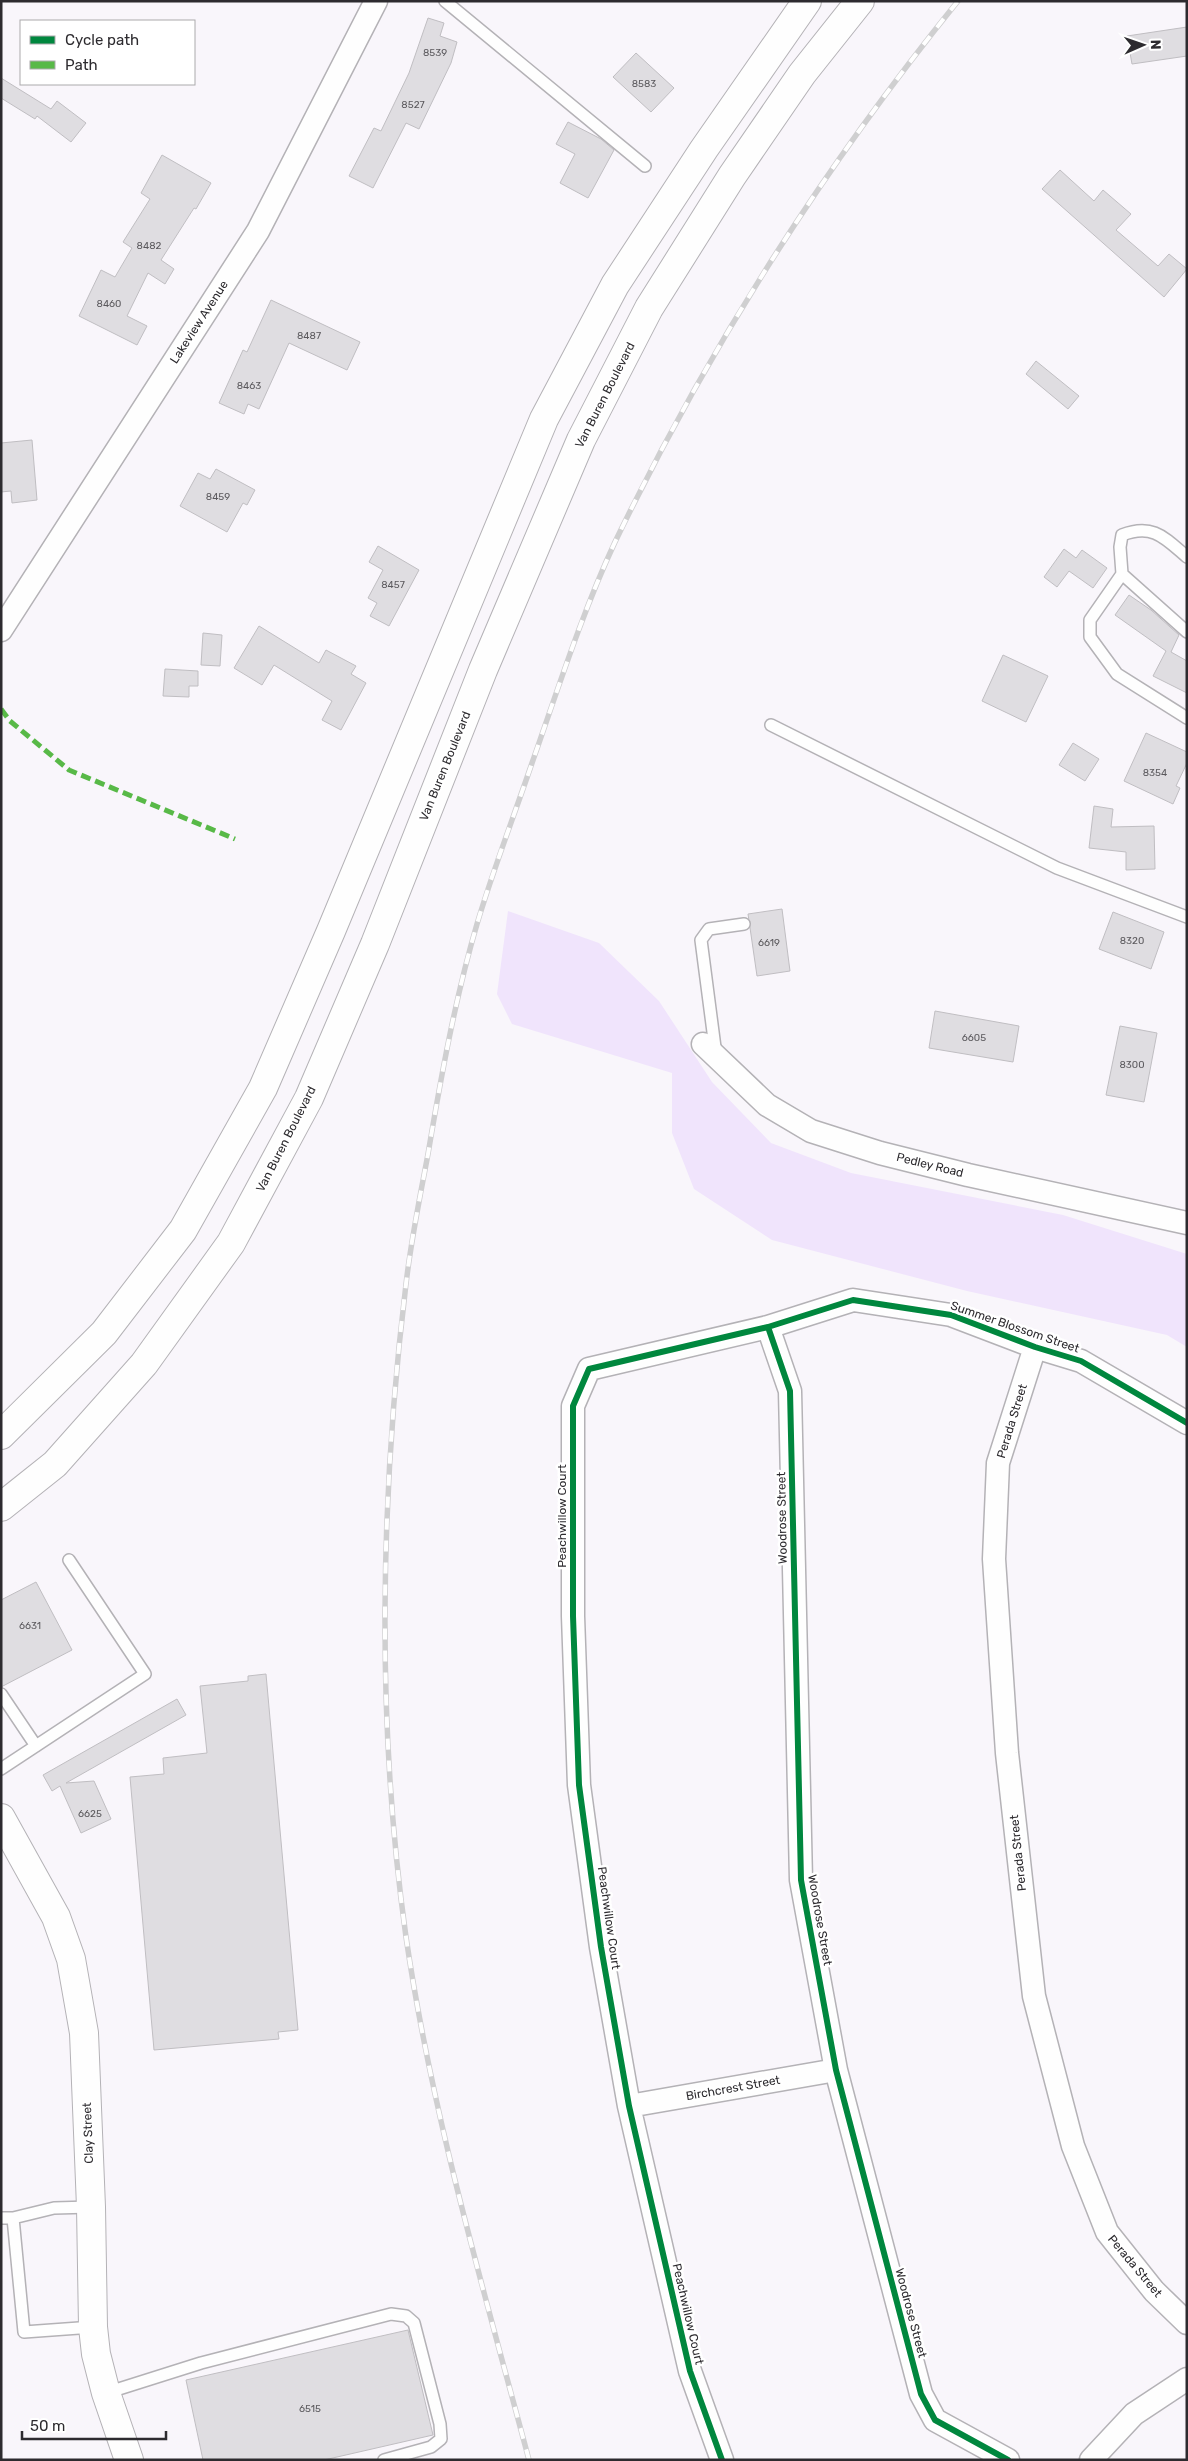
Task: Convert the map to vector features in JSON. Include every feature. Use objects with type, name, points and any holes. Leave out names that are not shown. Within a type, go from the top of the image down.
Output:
[{"type":"main road","points":[[1,1435],[104,1333],[183,1230],[254,1105],[331,931],[544,419],[616,285],[704,149],[807,1]]},
{"type":"main road","name":"Van Buren Boulevard","points":[[1,1507],[55,1464],[144,1364],[231,1243],[308,1098],[375,944],[483,670],[581,440],[650,308],[732,176],[802,74],[860,1]]},
{"type":"main road","name":"Clay Street","points":[[1,1818],[56,1917],[71,1959],[84,2033],[91,2207],[93,2327],[96,2354],[106,2393],[129,2460]]},
{"type":"street","name":"Lakeview Avenue","points":[[1,630],[258,231],[376,1]]},
{"type":"street","name":"Pedley Road","points":[[709,1050],[767,1105],[811,1131],[880,1153],[968,1175],[1187,1223]]},
{"type":"street","name":"Summer Blossom Street","points":[[589,1369],[768,1328],[853,1300],[951,1315],[1034,1347],[1081,1362],[1187,1423]]},
{"type":"street","name":"Woodrose Street","points":[[768,1328],[790,1391],[801,1880],[836,2070],[921,2394],[935,2420],[1008,2460]]},
{"type":"street","name":"Perada Street","points":[[1034,1347],[998,1463],[994,1559],[1007,1753],[1034,1996],[1073,2146],[1107,2232],[1154,2291],[1187,2323]]},
{"type":"street","name":"Peachwillow Court","points":[[589,1369],[573,1406],[573,1616],[579,1785],[601,1948],[629,2106],[690,2371],[722,2460]]},
{"type":"street","name":"Birchcrest Street","points":[[629,2106],[836,2070]]},
{"type":"street","points":[[1091,2460],[1134,2414],[1187,2380]]},
{"type":"lane","points":[[446,1],[644,166]]},
{"type":"lane","points":[[1187,557],[1157,532],[1131,531],[1122,534],[1120,547],[1122,574],[1090,620],[1090,637],[1117,674],[1187,718]]},
{"type":"lane","points":[[1122,574],[1187,632]]},
{"type":"lane","points":[[771,726],[1057,868],[1127,893],[1187,918]]},
{"type":"lane","points":[[709,1050],[701,940],[709,929],[744,924]]},
{"type":"lane","points":[[1,1769],[144,1674],[69,1560]]},
{"type":"lane","points":[[1,1694],[36,1746]]},
{"type":"lane","points":[[91,2207],[54,2208],[7,2218],[24,2332],[93,2327]]},
{"type":"lane","points":[[106,2393],[229,2356],[391,2314],[406,2316],[414,2323],[440,2424],[441,2439],[431,2447],[384,2460]]},
{"type":"shaded area","points":[[508,911],[599,943],[659,1001],[712,1082],[771,1143],[851,1173],[1063,1215],[1187,1254],[1187,1347],[1167,1335],[967,1291],[772,1240],[694,1189],[672,1133],[672,1073],[512,1024],[497,994]]},
{"type":"building","points":[[428,18],[444,23],[440,36],[457,42],[451,63],[419,129],[406,123],[373,188],[349,176],[374,128],[381,131],[409,73]]},
{"type":"building","points":[[1187,27],[1187,56],[1132,64],[1127,36]]},
{"type":"building","points":[[636,53],[674,88],[651,112],[613,77]]},
{"type":"building","points":[[1,78],[51,109],[57,101],[86,123],[71,142],[37,116],[35,119],[1,98]]},
{"type":"building","points":[[568,122],[601,139],[614,150],[588,198],[560,183],[575,154],[556,144]]},
{"type":"building","points":[[162,155],[211,183],[196,209],[194,208],[161,260],[174,269],[165,284],[148,273],[127,316],[147,326],[137,345],[79,316],[101,270],[115,277],[132,248],[123,242],[150,199],[141,193]]},
{"type":"building","points":[[1060,170],[1094,201],[1103,190],[1131,214],[1116,230],[1158,266],[1169,254],[1187,269],[1164,297],[1042,189]]},
{"type":"building","points":[[271,300],[360,342],[347,370],[289,343],[259,409],[248,404],[244,414],[219,403],[243,350],[247,352]]},
{"type":"building","points":[[1036,361],[1079,396],[1068,409],[1026,374]]},
{"type":"building","points":[[32,440],[37,500],[12,503],[11,491],[1,492],[1,443]]},
{"type":"building","points":[[216,469],[255,490],[247,505],[243,503],[227,532],[180,506],[198,473],[210,479]]},
{"type":"building","points":[[378,546],[419,570],[389,626],[370,616],[377,603],[368,598],[383,570],[369,562]]},
{"type":"building","points":[[1064,549],[1076,558],[1082,550],[1107,568],[1093,588],[1069,571],[1057,587],[1044,577]]},
{"type":"building","points":[[1129,595],[1151,610],[1179,635],[1171,652],[1187,661],[1187,693],[1153,676],[1166,651],[1115,615]]},
{"type":"building","points":[[259,626],[319,663],[326,650],[356,666],[351,674],[366,683],[341,730],[322,720],[332,701],[274,665],[262,685],[234,668]]},
{"type":"building","points":[[203,633],[222,635],[220,666],[201,665]]},
{"type":"building","points":[[1003,655],[1048,676],[1026,722],[982,701]]},
{"type":"building","points":[[165,669],[198,671],[198,686],[189,686],[189,697],[163,696]]},
{"type":"building","points":[[1146,733],[1187,752],[1187,763],[1176,786],[1180,788],[1173,804],[1124,781]]},
{"type":"building","points":[[1073,743],[1099,759],[1085,781],[1059,765]]},
{"type":"building","points":[[1094,806],[1113,809],[1111,827],[1154,826],[1155,869],[1126,870],[1126,852],[1089,848]]},
{"type":"building","points":[[782,909],[790,971],[757,976],[748,914]]},
{"type":"building","points":[[1113,912],[1164,932],[1151,969],[1099,949]]},
{"type":"building","points":[[935,1011],[1019,1026],[1013,1062],[929,1048]]},
{"type":"building","points":[[1120,1026],[1157,1033],[1144,1102],[1106,1095]]},
{"type":"building","points":[[36,1582],[72,1650],[1,1687],[1,1600]]},
{"type":"building","points":[[266,1674],[298,2030],[278,2032],[279,2039],[154,2050],[130,1777],[164,1774],[163,1758],[207,1753],[200,1686],[248,1681],[248,1676]]},
{"type":"building","points":[[177,1699],[186,1715],[66,1783],[94,1781],[111,1819],[81,1833],[60,1786],[52,1791],[43,1775]]},
{"type":"building","points":[[408,2330],[433,2435],[324,2460],[203,2460],[186,2380]]},
{"type":"railway","points":[[529,2460],[444,2135],[417,2003],[396,1857],[386,1693],[385,1610],[387,1528],[397,1364],[408,1268],[416,1219],[449,1038],[477,924],[571,651],[615,542],[689,400],[771,262],[861,129],[908,64],[958,1]]},
{"type":"marked path","points":[[1,709],[10,721],[69,770],[235,839]]},
{"type":"cycle path","points":[[722,2460],[690,2371],[629,2106],[601,1947],[579,1785],[573,1616],[573,1406],[589,1369],[768,1327],[853,1300],[951,1315],[1035,1347],[1081,1361],[1187,1423]]},
{"type":"cycle path","points":[[768,1327],[790,1391],[801,1880],[836,2070],[921,2394],[935,2420],[1008,2460]]}]
